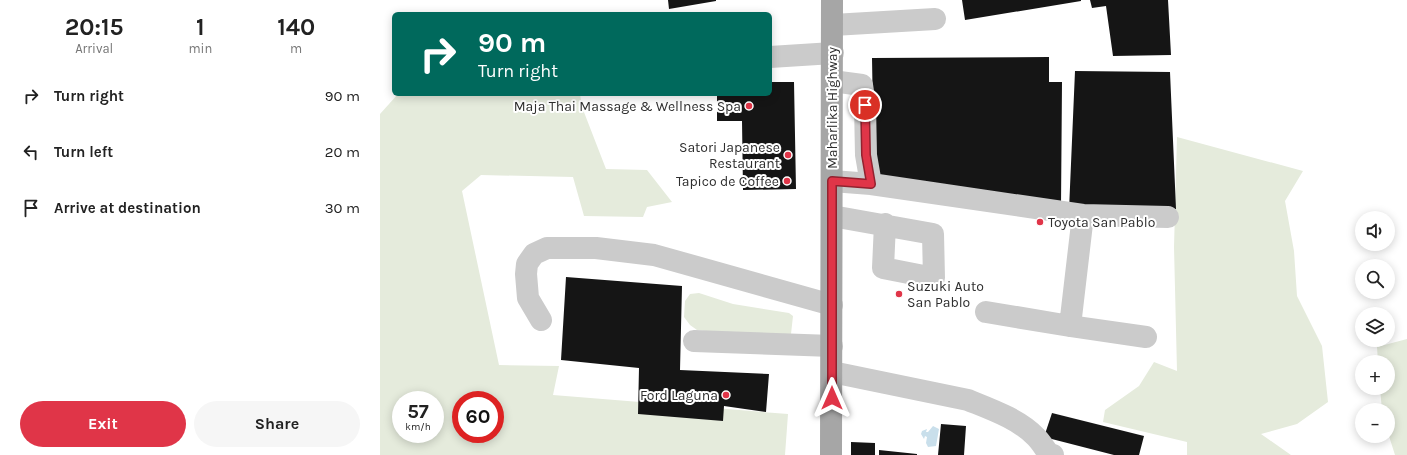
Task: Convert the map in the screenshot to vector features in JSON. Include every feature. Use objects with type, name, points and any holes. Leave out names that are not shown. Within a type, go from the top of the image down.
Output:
[{"type":"main road","name":"Maharlika Highway","points":[[832,0],[832,455]]},
{"type":"lane","points":[[833,25],[935,20]]},
{"type":"lane","points":[[772,57],[833,53]]},
{"type":"lane","points":[[832,81],[862,85],[865,105],[866,155],[871,184]]},
{"type":"lane","points":[[832,181],[871,184],[1083,215],[1168,217]]},
{"type":"lane","points":[[1070,326],[1083,215]]},
{"type":"lane","points":[[832,216],[885,224]]},
{"type":"lane","points":[[541,320],[528,298],[526,274],[528,264],[534,254],[547,248],[596,248],[654,255],[832,305]]},
{"type":"lane","points":[[986,312],[1146,337]]},
{"type":"lane","points":[[694,341],[832,346]]},
{"type":"lane","points":[[832,372],[968,400],[989,408],[1011,420],[1035,436],[1051,455]]},
{"type":"green space","points":[[396,96],[580,96],[582,107],[606,169],[647,170],[672,202],[647,207],[643,217],[584,216],[573,177],[481,175],[462,191],[499,365],[559,366],[553,395],[788,414],[785,455],[380,455],[380,114]]},
{"type":"green space","points":[[1177,137],[1303,171],[1285,201],[1294,251],[1297,296],[1322,346],[1328,402],[1297,424],[1261,434],[1291,455],[1187,455],[1187,442],[1103,422],[1105,410],[1139,386],[1154,362],[1177,371],[1174,247]]},
{"type":"green space","points":[[699,293],[733,304],[789,313],[793,316],[791,334],[779,339],[697,330],[690,325],[684,317],[685,301],[690,294]]},
{"type":"green space","points":[[1407,339],[1407,455],[1395,455],[1391,443],[1395,443],[1395,403],[1381,403],[1381,395],[1395,395],[1395,355],[1378,355],[1377,347],[1395,347],[1395,342]]},
{"type":"water","points":[[933,426],[939,429],[936,446],[928,447],[926,443],[927,437],[925,436],[924,439],[921,434],[922,431],[927,429],[926,432],[928,432]]},
{"type":"building","points":[[668,0],[716,0],[716,1],[669,9]]},
{"type":"building","points":[[962,0],[1081,0],[1081,1],[965,20]]},
{"type":"building","points":[[1090,0],[1168,0],[1171,55],[1113,56],[1106,6],[1092,8]]},
{"type":"building","points":[[1049,57],[1049,82],[1062,82],[1061,206],[874,176],[872,58]]},
{"type":"building","points":[[1075,71],[1170,72],[1176,209],[1069,210]]},
{"type":"building","points":[[772,82],[794,82],[796,189],[743,190],[742,121],[717,121],[717,96],[772,96]]},
{"type":"building","points":[[566,277],[682,286],[680,370],[769,374],[766,412],[724,406],[723,421],[638,414],[639,368],[561,360]]},
{"type":"building","points":[[1052,413],[1144,436],[1139,455],[1114,455],[1044,437]]},
{"type":"building","points":[[941,424],[966,426],[964,455],[938,455]]},
{"type":"building","points":[[851,442],[875,443],[875,455],[851,455]]},
{"type":"building","points":[[879,450],[917,454],[917,455],[879,455]]},
{"type":"place","name":"Maja Thai Massage & Wellness Spa","points":[[749,106]]},
{"type":"place","name":"Satori Japanese Restaurant","points":[[788,155]]},
{"type":"place","name":"Tapico de Coffee","points":[[787,181]]},
{"type":"place","name":"Toyota San Pablo","points":[[1040,222]]},
{"type":"place","name":"Suzuki Auto San Pablo","points":[[899,294]]},
{"type":"place","name":"Ford Laguna","points":[[726,395]]},
{"type":"route","points":[[832,398],[832,181],[871,184],[866,155],[865,105]]}]
